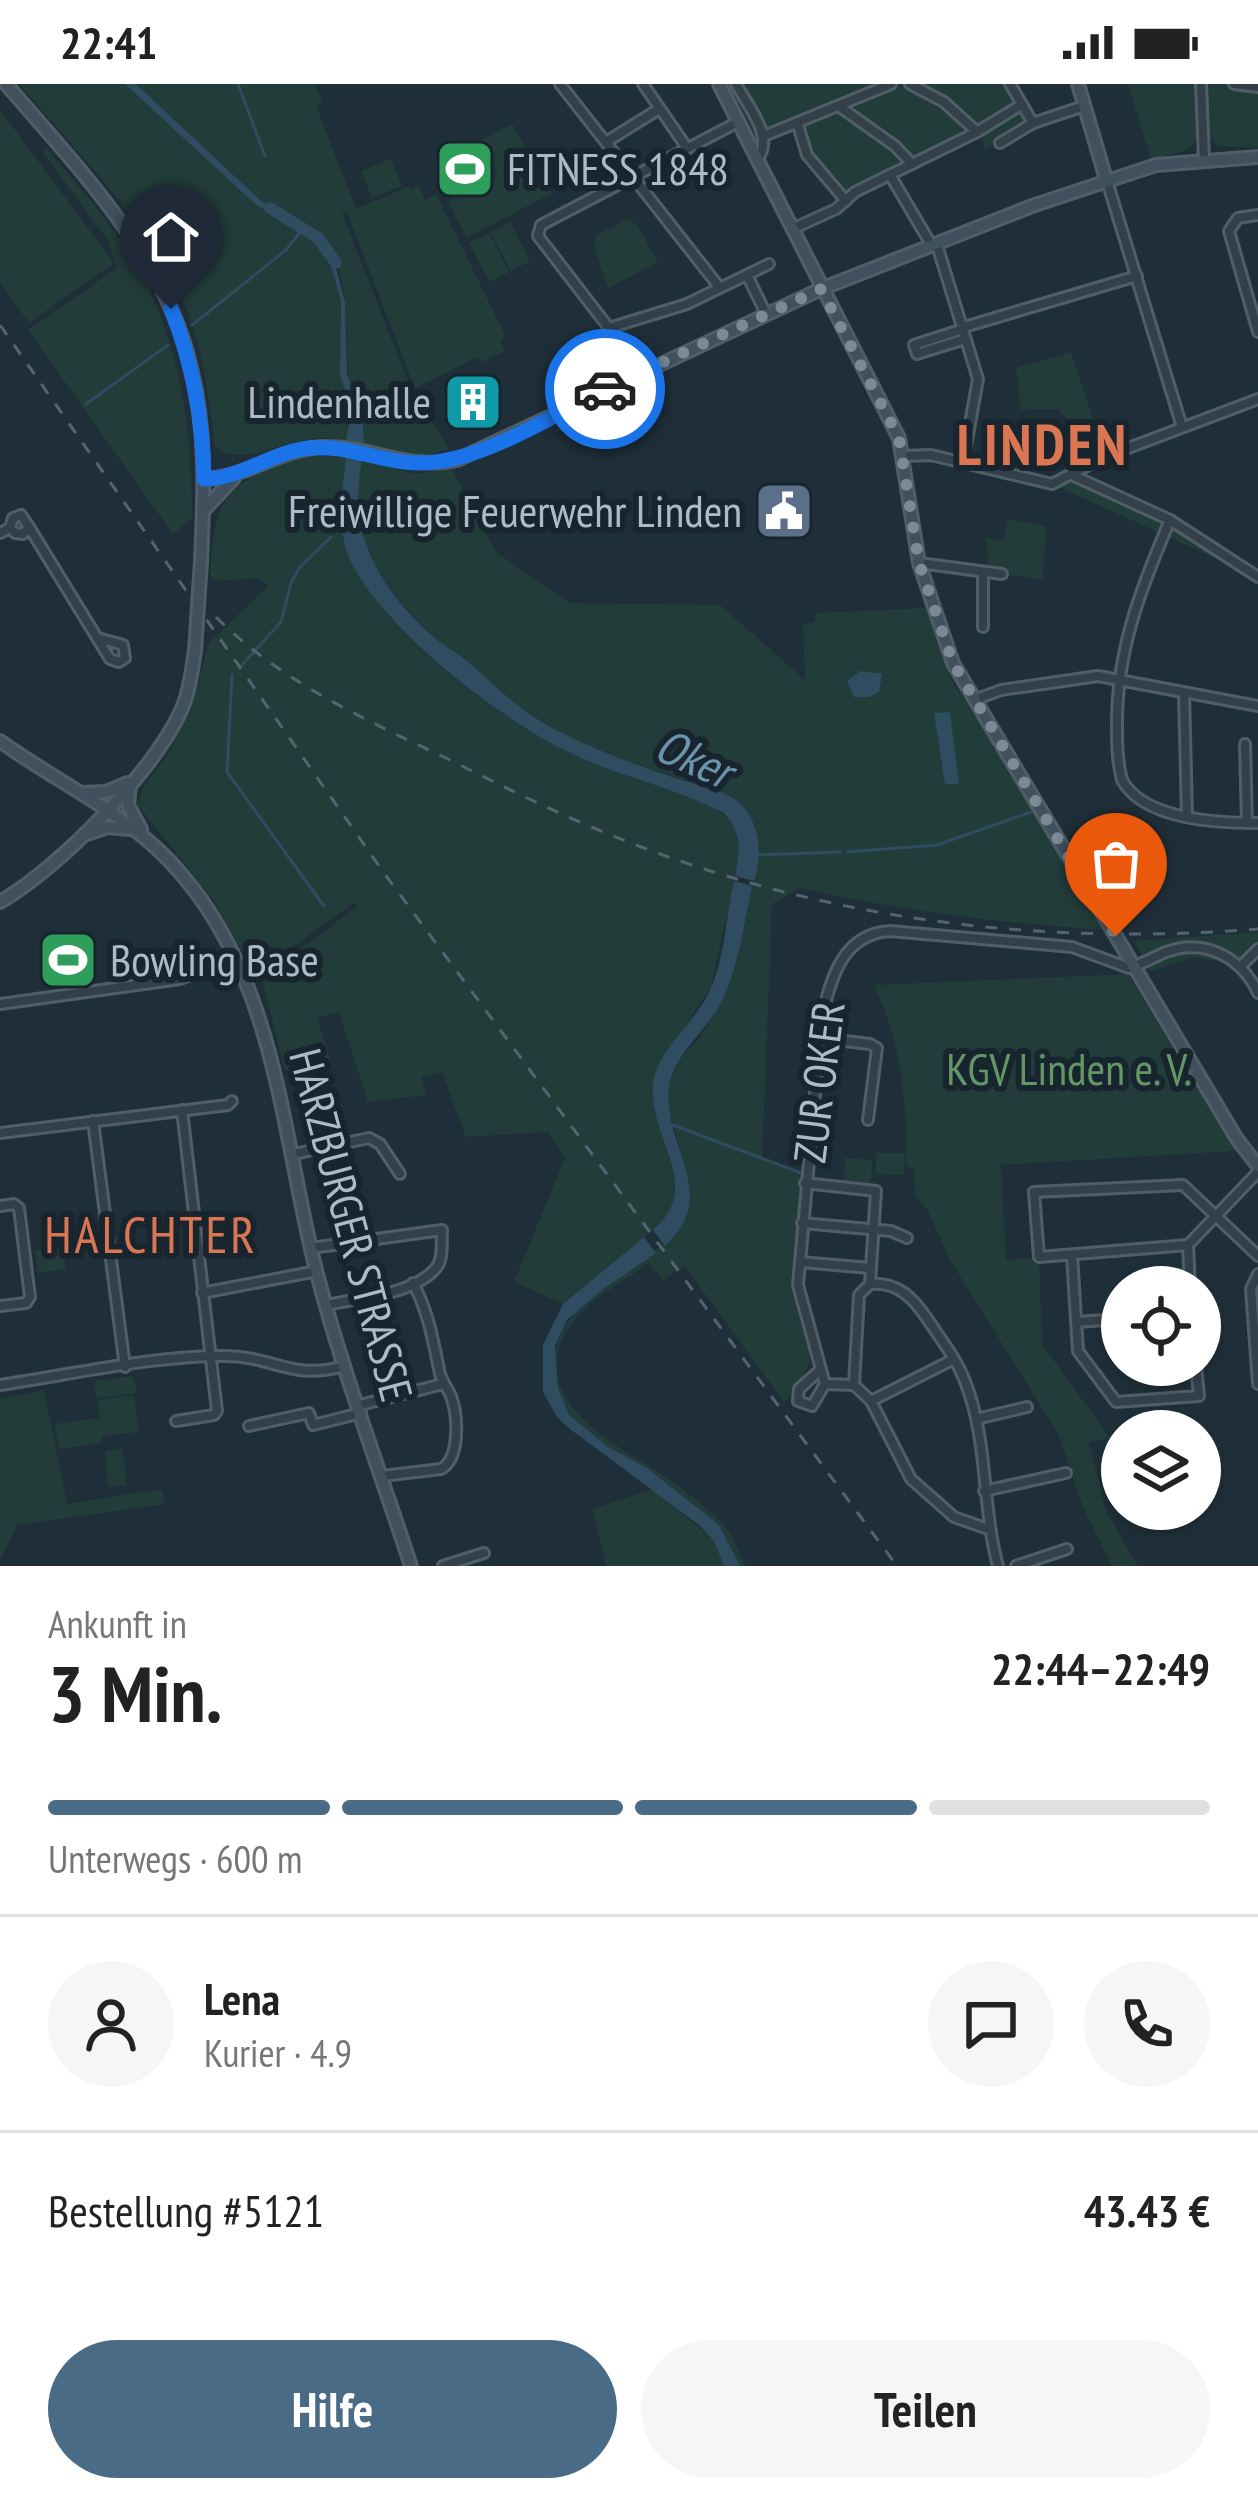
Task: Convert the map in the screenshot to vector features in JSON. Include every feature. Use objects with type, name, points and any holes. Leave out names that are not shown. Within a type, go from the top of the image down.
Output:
[{"type":"main road","points":[[0,902],[54,865],[131,782],[177,719],[195,651],[204,479],[201,419],[191,367],[150,266],[109,208],[5,84]]},
{"type":"main road","points":[[1078,84],[1106,179]]},
{"type":"main road","points":[[727,85],[738,122],[887,408],[904,456],[919,563],[937,623],[974,700],[1258,1169]]},
{"type":"main road","points":[[204,479],[239,474],[283,454],[326,447],[411,463],[446,462],[473,454],[821,289],[1106,179],[1156,165],[1258,157]]},
{"type":"main road","points":[[203,511],[239,474]]},
{"type":"main road","name":"HARZBURGER STRASSE","points":[[0,741],[149,840],[201,897],[235,959],[277,1074],[326,1305],[411,1566]]},
{"type":"main road","points":[[81,793],[106,792],[131,782]]},
{"type":"main road","points":[[131,782],[128,805],[149,840]]},
{"type":"main road","points":[[81,836],[108,827],[137,831]]},
{"type":"street","points":[[560,84],[720,288]]},
{"type":"street","points":[[643,84],[687,148]]},
{"type":"street","points":[[764,136],[891,84]]},
{"type":"street","points":[[910,84],[944,102],[977,132]]},
{"type":"street","points":[[1010,84],[1033,123]]},
{"type":"street","points":[[1201,84],[1204,159]]},
{"type":"street","points":[[1234,84],[1258,87]]},
{"type":"street","points":[[727,85],[764,136],[764,151],[757,159]]},
{"type":"street","points":[[792,229],[1021,105]]},
{"type":"street","points":[[1000,143],[1033,123],[1085,106]]},
{"type":"street","points":[[841,107],[896,146],[912,164]]},
{"type":"street","points":[[606,142],[659,109]]},
{"type":"street","points":[[738,122],[538,231],[609,328],[659,314],[769,264]]},
{"type":"street","points":[[798,125],[807,155],[846,201]]},
{"type":"street","points":[[890,175],[935,246],[979,387],[964,463]]},
{"type":"street","points":[[1106,179],[1182,427]]},
{"type":"street","points":[[1258,215],[1238,218],[1228,231],[1258,332]]},
{"type":"street","points":[[748,275],[766,314]]},
{"type":"street","points":[[964,331],[917,354],[914,346],[1136,276]]},
{"type":"street","points":[[904,456],[923,454],[1042,484],[1074,476],[1102,458],[1258,399]]},
{"type":"street","points":[[1074,476],[1170,520],[1258,578]]},
{"type":"street","points":[[0,533],[22,515],[98,638]]},
{"type":"street","points":[[1170,520],[1141,587],[1118,678],[1118,765],[1125,788],[1142,801],[1187,816],[1253,823],[1246,744]]},
{"type":"street","points":[[919,563],[1002,574]]},
{"type":"street","points":[[983,572],[983,627]]},
{"type":"street","points":[[974,700],[1001,690],[1081,676],[1118,678],[1258,706]]},
{"type":"street","points":[[1184,693],[1187,816]]},
{"type":"street","name":"ZUR OKER","points":[[819,1371],[799,1389],[798,1401],[812,1406],[824,1384],[799,1295],[799,1262],[819,1038],[828,992],[854,943],[870,933],[902,931],[1072,947],[1095,952],[1123,967],[1136,967]]},
{"type":"street","points":[[1136,967],[1186,948],[1218,952],[1241,966],[1258,993]]},
{"type":"street","points":[[1241,966],[1258,950]]},
{"type":"street","points":[[0,1004],[180,979],[235,959]]},
{"type":"street","points":[[819,1038],[877,1048],[868,1120]]},
{"type":"street","points":[[0,1133],[232,1101]]},
{"type":"street","points":[[176,1420],[217,1411],[182,1110]]},
{"type":"street","points":[[93,1120],[124,1366]]},
{"type":"street","points":[[294,1154],[369,1138],[380,1144],[400,1174]]},
{"type":"street","points":[[1258,1169],[1215,1217],[1188,1245],[1039,1257],[1034,1192],[1183,1185],[1215,1217],[1258,1256]]},
{"type":"street","points":[[806,1183],[876,1191],[869,1284],[857,1300],[854,1385],[871,1401],[911,1479],[954,1517],[988,1529]]},
{"type":"street","points":[[0,1206],[19,1208],[31,1297],[26,1303],[0,1306]]},
{"type":"street","points":[[802,1223],[873,1229],[908,1238]]},
{"type":"street","points":[[311,1248],[442,1230],[440,1264],[413,1283],[326,1305]]},
{"type":"street","points":[[1188,1245],[1189,1266]]},
{"type":"street","points":[[1072,1255],[1078,1351],[1101,1382]]},
{"type":"street","points":[[799,1262],[870,1268]]},
{"type":"street","points":[[202,1293],[317,1271]]},
{"type":"street","points":[[1258,1274],[1251,1288],[1258,1384]]},
{"type":"street","points":[[382,1476],[441,1468],[453,1461],[453,1401],[443,1384],[428,1314],[413,1283]]},
{"type":"street","points":[[869,1284],[892,1286],[913,1299],[967,1386],[998,1566]]},
{"type":"street","points":[[1076,1322],[1101,1320]]},
{"type":"street","points":[[0,1385],[208,1357],[249,1358],[295,1372],[346,1366]]},
{"type":"street","points":[[871,1401],[954,1359]]},
{"type":"street","points":[[249,1426],[309,1413],[313,1425],[443,1384]]},
{"type":"street","name":"ZUR OKER","points":[[824,1384],[854,1385]]},
{"type":"street","points":[[1104,1386],[1116,1402],[1199,1396],[1198,1386]]},
{"type":"street","points":[[976,1420],[1027,1407]]},
{"type":"street","points":[[983,1491],[1066,1473]]},
{"type":"street","points":[[1016,1566],[1067,1549]]},
{"type":"street","points":[[443,1566],[484,1553]]},
{"type":"green space","points":[[19,84],[125,84],[256,205],[302,231],[328,255],[341,302],[340,374],[351,415],[346,441],[309,439],[242,455],[215,447],[199,348],[175,285],[114,194]]},
{"type":"green space","points":[[136,84],[315,84],[323,103],[316,106],[356,209],[409,186],[419,186],[425,200],[436,194],[506,337],[500,340],[505,351],[482,362],[478,357],[415,388],[347,212],[342,213],[412,392],[449,449],[425,456],[364,445],[363,425],[349,384],[339,267],[306,229],[259,199]]},
{"type":"green space","points":[[719,84],[1013,84],[1032,120],[985,149],[977,127],[843,192],[792,129],[764,136],[757,159]]},
{"type":"green space","points":[[1128,84],[1258,84],[1258,148],[1216,146],[1211,137],[1199,137],[1188,150],[1151,159]]},
{"type":"green space","points":[[0,110],[114,263],[29,323],[0,282]]},
{"type":"green space","points":[[512,124],[552,193],[467,238],[448,202],[498,176],[480,141]]},
{"type":"green space","points":[[46,148],[127,250],[164,326],[181,388],[191,485],[192,518],[173,534],[28,330],[117,268],[107,239],[43,153]]},
{"type":"green space","points":[[391,159],[402,186],[372,198],[361,171]]},
{"type":"green space","points":[[628,219],[637,225],[658,262],[608,288],[595,250],[596,235]]},
{"type":"green space","points":[[510,222],[530,261],[511,271],[490,232]]},
{"type":"green space","points":[[489,233],[509,272],[490,282],[469,243]]},
{"type":"green space","points":[[1071,352],[1098,433],[1087,440],[1057,409],[1021,410],[1016,368]]},
{"type":"green space","points":[[324,454],[346,457],[341,521],[353,563],[399,628],[431,658],[500,711],[564,750],[719,811],[737,837],[738,864],[711,987],[656,1071],[657,1110],[672,1166],[673,1202],[666,1219],[563,1304],[514,1282],[565,1158],[548,1132],[466,1137],[442,1072],[421,1077],[426,1095],[368,1102],[339,1012],[317,1018],[331,1060],[285,1071],[262,978],[359,905],[352,904],[253,971],[215,902],[137,804],[191,711],[209,643],[268,586],[260,578],[218,581],[210,576],[214,533],[223,505],[260,472]]},
{"type":"green space","points":[[362,460],[416,474],[452,469],[496,552],[569,603],[720,605],[805,680],[803,624],[815,622],[815,613],[926,608],[951,680],[1007,763],[1104,930],[951,915],[799,888],[772,904],[762,1158],[804,1174],[795,1285],[811,1355],[804,1374],[784,1402],[684,1265],[663,1281],[649,1263],[577,1317],[558,1350],[557,1371],[573,1408],[607,1439],[717,1518],[731,1534],[745,1566],[740,1566],[719,1525],[569,1415],[558,1387],[554,1356],[561,1332],[579,1307],[677,1235],[690,1184],[669,1110],[669,1084],[680,1057],[697,1041],[723,1000],[759,859],[732,797],[559,732],[476,676],[419,623],[376,568],[364,542],[357,501]]},
{"type":"green space","points":[[1074,476],[1170,520],[1253,575],[1052,484]]},
{"type":"green space","points":[[1008,519],[1046,526],[1043,580],[989,572],[986,538],[1003,540]]},
{"type":"green space","points":[[1258,932],[1258,950],[1241,966],[1195,957],[1151,971],[1134,941]]},
{"type":"green space","name":"KGV Linden e. V.","points":[[1128,974],[1235,1151],[1001,1165],[1006,1260],[1039,1257],[1042,1344],[1101,1426],[1101,1440],[1089,1442],[1101,1491],[1101,1530],[1117,1530],[1138,1566],[1112,1566],[1083,1507],[1059,1435],[950,1260],[916,1196],[914,1170],[906,1165],[897,1052],[874,985]]},
{"type":"green space","points":[[876,1153],[905,1153],[904,1175],[876,1174]]},
{"type":"green space","points":[[845,1158],[872,1160],[871,1186],[843,1184]]},
{"type":"green space","points":[[63,1247],[66,1269],[38,1273],[35,1250]]},
{"type":"green space","points":[[133,1376],[137,1393],[97,1398],[94,1381]]},
{"type":"green space","points":[[44,1390],[67,1504],[162,1489],[165,1504],[17,1525],[0,1560],[0,1399]]},
{"type":"green space","points":[[134,1395],[139,1432],[102,1436],[102,1443],[59,1449],[55,1424],[98,1418],[100,1422],[98,1400]]},
{"type":"green space","points":[[123,1449],[126,1485],[108,1487],[105,1451]]},
{"type":"green space","points":[[654,1489],[714,1541],[724,1566],[606,1566],[593,1509]]},
{"type":"water","points":[[125,84],[136,84],[259,199],[306,229],[332,254],[345,301],[347,373],[363,425],[364,445],[346,441],[351,415],[340,374],[341,302],[328,255],[302,231],[256,205]]},
{"type":"water","points":[[346,457],[362,460],[359,511],[370,555],[394,594],[433,637],[547,725],[615,756],[733,798],[749,814],[757,836],[754,881],[735,876],[738,842],[724,813],[587,761],[540,737],[479,696],[392,619],[347,553],[341,512]]},
{"type":"water","points":[[860,671],[882,674],[879,692],[854,697],[847,681]]},
{"type":"water","points":[[950,712],[959,784],[945,784],[934,713]]},
{"type":"water","points":[[734,881],[752,886],[732,976],[721,1003],[671,1077],[669,1111],[690,1189],[689,1208],[665,1246],[653,1230],[668,1213],[675,1179],[658,1123],[653,1084],[661,1061],[712,985]]},
{"type":"water","points":[[644,1237],[656,1253],[567,1320],[555,1346],[558,1388],[569,1415],[719,1525],[740,1566],[724,1566],[714,1541],[699,1525],[570,1429],[543,1392],[543,1345],[563,1304]]},
{"type":"waterway","points":[[238,84],[265,156]]},
{"type":"waterway","name":"Oker","points":[[270,208],[318,238],[336,263]]},
{"type":"waterway","points":[[192,325],[287,249],[304,227]]},
{"type":"waterway","points":[[86,404],[168,345]]},
{"type":"waterway","points":[[241,666],[281,622],[300,567],[331,537]]},
{"type":"waterway","points":[[232,675],[227,772],[324,906]]},
{"type":"waterway","points":[[847,852],[937,845],[1031,812]]},
{"type":"waterway","points":[[758,855],[840,852]]},
{"type":"waterway","points":[[670,1124],[804,1174]]},
{"type":"railway","points":[[0,325],[384,873],[897,1566]]},
{"type":"railway","points":[[216,617],[268,661],[356,714],[561,814],[707,870],[783,892],[940,922],[1098,934],[1258,929]]},
{"type":"way so far","points":[[605,389],[821,289],[899,438],[919,563],[953,663],[1116,936]]},
{"type":"place","name":"FITNESS 1848","points":[[465,169]]},
{"type":"place","name":"Lindenhalle","points":[[473,402]]},
{"type":"place","name":"Freiwillige Feuerwehr Linden","points":[[784,511]]},
{"type":"place","name":"Bowling Base","points":[[68,960]]},
{"type":"district","name":"LINDEN","points":[[1043,445]]},
{"type":"district","name":"HALCHTER","points":[[151,1235]]},
{"type":"route","points":[[171,309],[191,367],[201,419],[204,479],[239,474],[301,449],[326,447],[411,463],[450,461],[605,389]]}]
